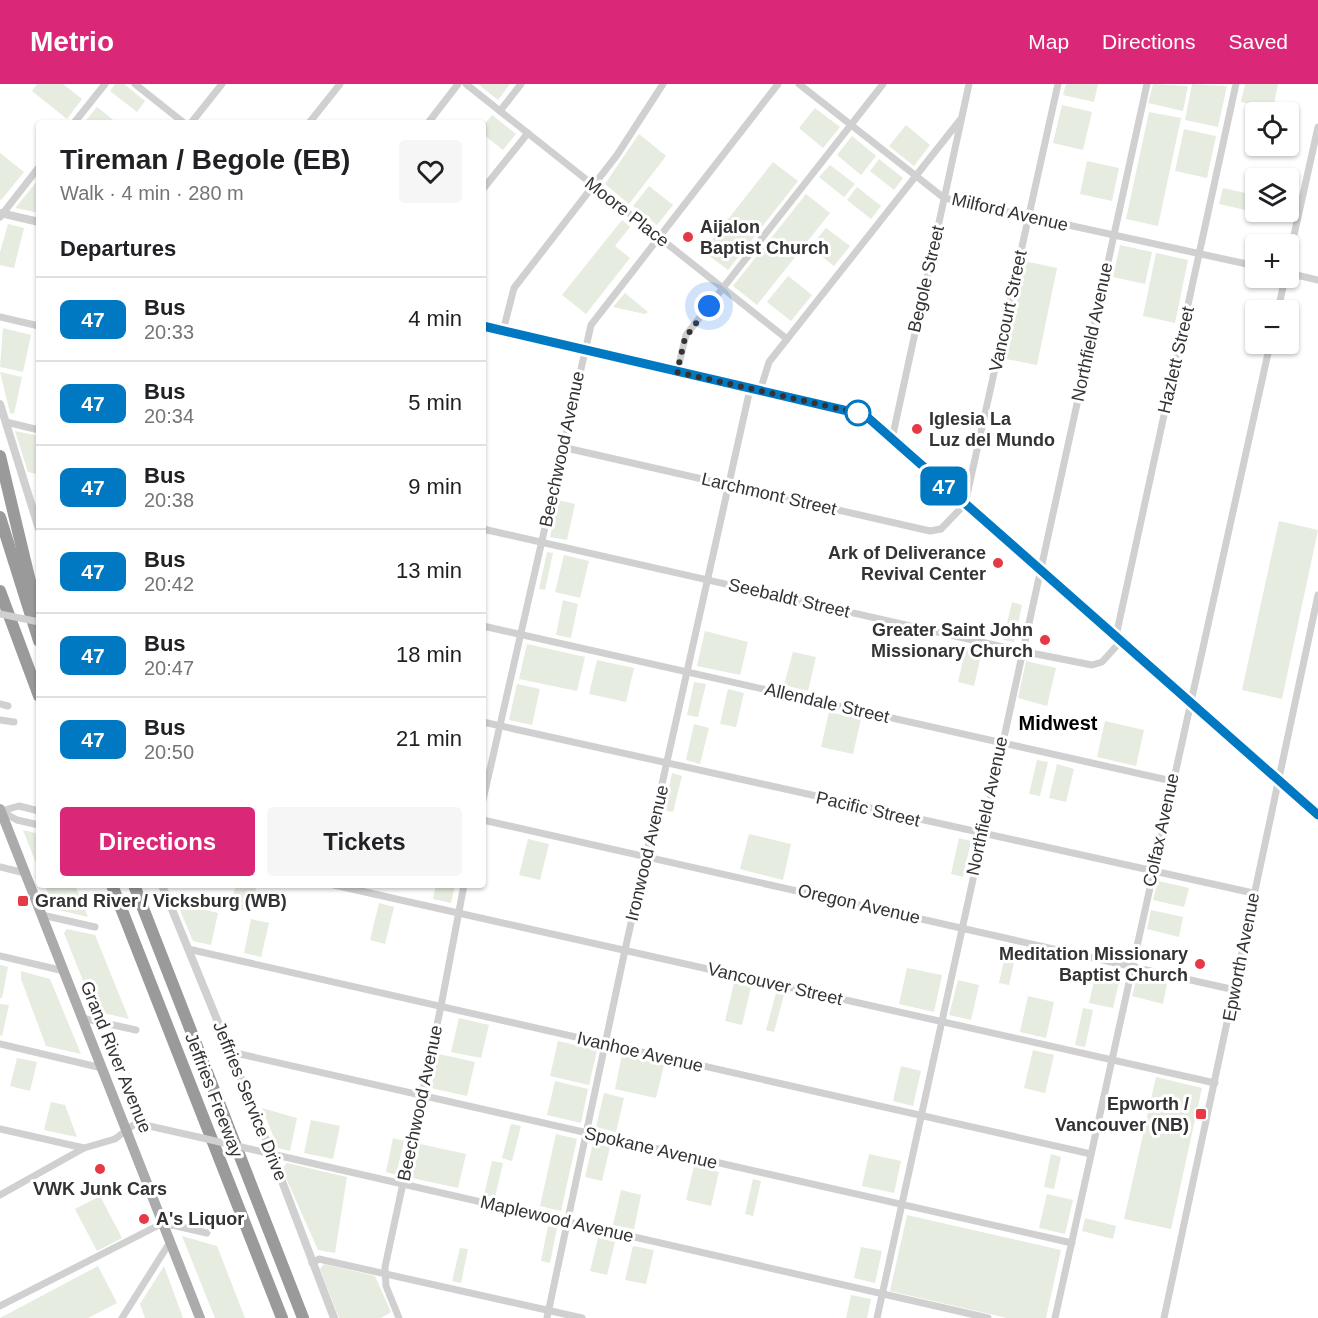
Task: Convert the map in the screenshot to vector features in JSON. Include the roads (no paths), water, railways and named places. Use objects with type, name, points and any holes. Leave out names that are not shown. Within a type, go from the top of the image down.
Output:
[{"type":"highway","points":[[0,456],[36,608]]},
{"type":"highway","points":[[0,517],[36,631]]},
{"type":"highway","points":[[0,591],[36,688]]},
{"type":"highway","name":"Jeffries Freeway","points":[[113,888],[282,1318]]},
{"type":"highway","name":"Jeffries Freeway","points":[[135,888],[303,1318]]},
{"type":"main road","name":"Grand River Avenue","points":[[0,810],[200,1318]]},
{"type":"street","points":[[76,120],[105,84]]},
{"type":"street","points":[[135,84],[180,120]]},
{"type":"street","points":[[193,120],[222,84]]},
{"type":"street","points":[[311,120],[340,84]]},
{"type":"street","points":[[430,120],[458,84]]},
{"type":"street","name":"Moore Place","points":[[466,84],[787,339]]},
{"type":"street","points":[[500,111],[521,84]]},
{"type":"street","points":[[503,331],[514,288],[617,155],[663,84]]},
{"type":"street","name":"Beechwood Avenue","points":[[486,787],[584,350],[594,320],[778,84]]},
{"type":"street","name":"Milford Avenue","points":[[799,84],[944,198],[1245,264]]},
{"type":"street","points":[[677,372],[685,338],[883,84]]},
{"type":"street","name":"Begole Street","points":[[892,439],[969,84]]},
{"type":"street","name":"Vancourt Street","points":[[965,504],[1058,84]]},
{"type":"street","name":"Northfield Avenue","points":[[877,1318],[1001,742],[1147,84]]},
{"type":"street","name":"Hazlett Street","points":[[1118,638],[1236,84]]},
{"type":"street","points":[[760,391],[766,366],[962,117]]},
{"type":"street","points":[[1294,234],[1318,127]]},
{"type":"street","points":[[486,185],[528,133]]},
{"type":"street","points":[[36,171],[1,214],[36,221]]},
{"type":"street","points":[[1299,276],[1318,280]]},
{"type":"street","points":[[0,317],[36,326]]},
{"type":"street","points":[[486,327],[865,415],[1318,815]]},
{"type":"street","name":"Colfax Avenue","points":[[1055,1318],[1268,354]]},
{"type":"street","name":"Ironwood Avenue","points":[[548,1314],[625,950],[750,389]]},
{"type":"street","points":[[0,404],[36,518]]},
{"type":"street","points":[[6,423],[36,429]]},
{"type":"street","name":"Larchmont Street","points":[[562,447],[930,531],[941,529],[965,504]]},
{"type":"street","name":"Seebaldt Street","points":[[486,530],[1021,651],[1092,665],[1102,662],[1118,638]]},
{"type":"street","name":"Epworth Avenue","points":[[1164,1318],[1318,595]]},
{"type":"street","points":[[0,614],[36,620]]},
{"type":"street","name":"Allendale Street","points":[[486,627],[1172,781]]},
{"type":"street","points":[[0,704],[8,706]]},
{"type":"street","points":[[0,720],[15,722]]},
{"type":"street","name":"Pacific Street","points":[[486,723],[1253,893]]},
{"type":"street","points":[[0,810],[19,806],[36,810]]},
{"type":"street","points":[[0,810],[17,820],[36,824]]},
{"type":"street","name":"Oregon Avenue","points":[[486,821],[1234,990]]},
{"type":"street","points":[[0,867],[25,873]]},
{"type":"street","name":"Jeffries Service Drive","points":[[163,888],[231,1052],[333,1318]]},
{"type":"street","name":"Vancouver Street","points":[[347,888],[1215,1083]]},
{"type":"street","name":"Beechwood Avenue","points":[[384,1274],[441,1006],[463,888]]},
{"type":"street","points":[[42,915],[95,927]]},
{"type":"street","name":"Ivanhoe Avenue","points":[[188,949],[1091,1154]]},
{"type":"street","points":[[0,956],[64,971]]},
{"type":"street","points":[[82,1018],[136,1030]]},
{"type":"street","points":[[0,1044],[102,1068]]},
{"type":"street","name":"Spokane Avenue","points":[[231,1052],[1072,1243]]},
{"type":"street","name":"Maplewood Avenue","points":[[126,1129],[136,1123],[988,1318]]},
{"type":"street","points":[[0,1129],[84,1148]]},
{"type":"street","points":[[0,1195],[84,1148],[115,1139],[126,1129]]},
{"type":"street","points":[[0,1306],[163,1223],[207,1233]]},
{"type":"street","points":[[122,1318],[170,1242]]},
{"type":"street","points":[[312,1263],[319,1259],[548,1314],[582,1318]]},
{"type":"street","points":[[384,1274],[396,1317]]},
{"type":"place","name":"Aijalon Baptist Church","points":[[688,237]]},
{"type":"place","name":"Iglesia La Luz del Mundo","points":[[917,429]]},
{"type":"place","name":"Ark of Deliverance Revival Center","points":[[998,563]]},
{"type":"place","name":"Greater Saint John Missionary Church","points":[[1045,640]]},
{"type":"place","name":"Grand River / Vicksburg (WB)","points":[[23,901]]},
{"type":"place","name":"Meditation Missionary Baptist Church","points":[[1200,964]]},
{"type":"place","name":"Epworth / Vancouver (NB)","points":[[1201,1114]]},
{"type":"place","name":"VWK Junk Cars","points":[[100,1169]]},
{"type":"place","name":"A's Liquor","points":[[144,1219]]},
{"type":"district","name":"Midwest","points":[[1058,723]]}]
